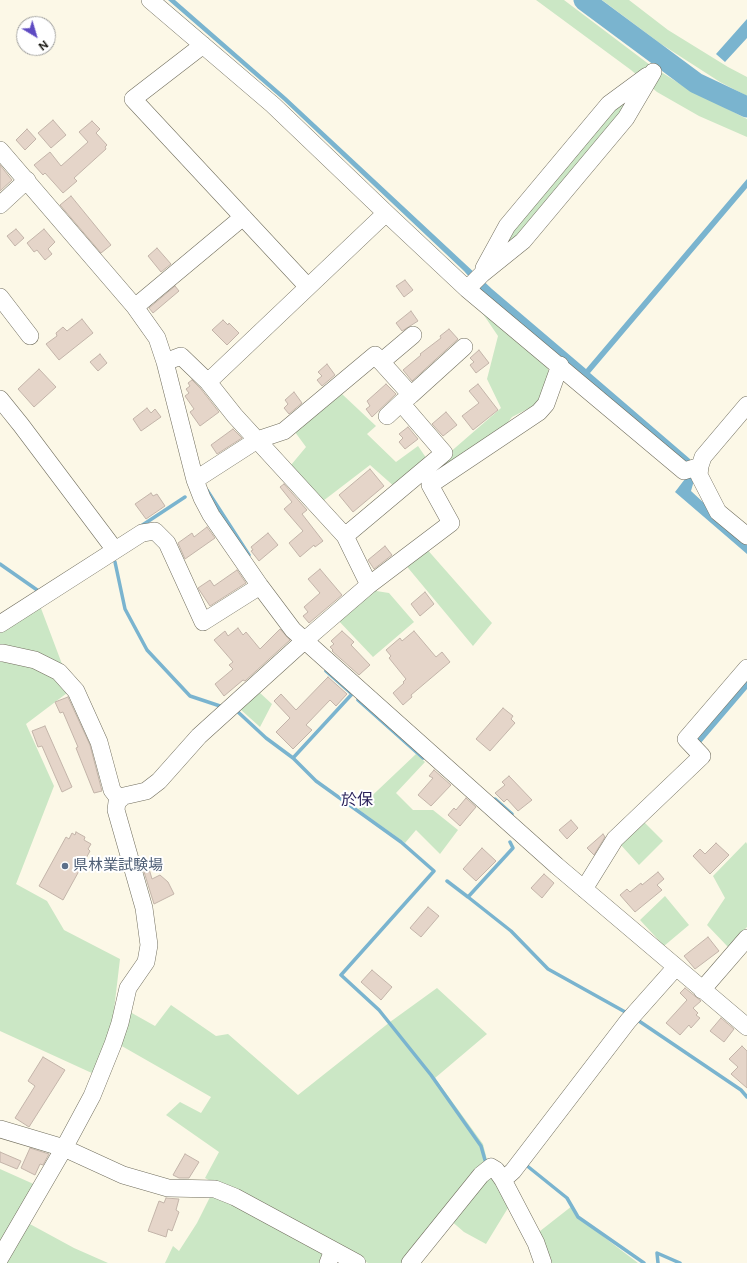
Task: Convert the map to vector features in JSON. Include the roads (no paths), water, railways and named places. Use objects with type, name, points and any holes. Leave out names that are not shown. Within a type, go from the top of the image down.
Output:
[{"type":"street","points":[[150,0],[273,105],[467,289],[560,365],[700,475],[718,512],[747,536]]},
{"type":"street","points":[[203,45],[133,99],[308,287]]},
{"type":"street","points":[[467,289],[482,274],[523,241],[626,118],[653,72],[609,104],[507,226],[482,274]]},
{"type":"street","points":[[0,150],[135,307],[156,338],[165,362],[195,480],[211,516],[278,611],[304,641],[499,815],[747,1027]]},
{"type":"street","points":[[0,205],[27,180]]},
{"type":"street","points":[[208,382],[386,213]]},
{"type":"street","points":[[135,307],[243,217]]},
{"type":"street","points":[[0,297],[30,336]]},
{"type":"street","points":[[381,362],[413,335]]},
{"type":"street","points":[[387,416],[464,347]]},
{"type":"street","points":[[195,480],[257,440],[284,431],[375,355],[444,453],[346,536]]},
{"type":"street","points":[[165,362],[181,356],[208,382],[235,416],[346,536],[369,585]]},
{"type":"street","points":[[0,1258],[64,1148],[92,1096],[120,1023],[128,988],[146,962],[149,945],[144,908],[116,810],[117,802],[124,796],[146,791],[159,782],[199,736],[304,641],[369,585],[451,523],[430,485],[539,412],[546,404],[560,365]]},
{"type":"street","points":[[0,399],[115,550]]},
{"type":"street","points":[[692,468],[747,405]]},
{"type":"street","points":[[0,624],[142,533],[156,531],[167,543],[203,622],[260,586]]},
{"type":"street","points":[[0,653],[35,660],[59,672],[76,692],[99,742],[112,790],[119,799]]},
{"type":"street","points":[[584,889],[615,839],[702,756],[686,739],[747,668]]},
{"type":"street","points":[[702,990],[747,938]]},
{"type":"street","points":[[503,1180],[514,1171],[628,1021],[676,967]]},
{"type":"street","points":[[0,1129],[64,1148],[123,1175],[168,1188],[215,1189],[235,1197],[331,1257],[357,1263]]},
{"type":"street","points":[[410,1263],[481,1175],[491,1167],[496,1170],[503,1180],[536,1242],[543,1263]]},
{"type":"water","points":[[168,0],[175,0],[286,97],[492,289],[586,369],[747,179],[747,188],[590,373],[690,459],[695,477],[691,491],[747,543],[747,554],[675,492],[688,475],[484,294],[464,271],[283,100]]},
{"type":"water","points":[[747,19],[747,38],[725,62],[716,54]]},
{"type":"water","points":[[747,681],[747,689],[700,744],[696,740]]},
{"type":"waterway","points":[[584,0],[696,83],[747,107]]},
{"type":"waterway","points":[[207,490],[249,555]]},
{"type":"waterway","points":[[141,526],[185,497]]},
{"type":"waterway","points":[[115,562],[125,609],[147,650],[190,696],[220,706]]},
{"type":"waterway","points":[[0,564],[40,592]]},
{"type":"waterway","points":[[293,758],[352,694],[326,671]]},
{"type":"waterway","points":[[358,700],[423,758]]},
{"type":"waterway","points":[[238,712],[266,738],[293,758],[316,781],[401,842],[434,871],[341,975],[379,1010],[431,1075],[481,1146],[485,1160]]},
{"type":"waterway","points":[[495,799],[512,814]]},
{"type":"waterway","points":[[510,842],[513,848],[468,897],[511,931],[548,969],[627,1013]]},
{"type":"waterway","points":[[447,881],[468,897]]},
{"type":"waterway","points":[[636,1019],[741,1090],[747,1097]]},
{"type":"waterway","points":[[526,1165],[567,1198],[578,1217],[644,1263]]},
{"type":"waterway","points":[[658,1263],[657,1253],[680,1263]]},
{"type":"place","name":"県林業試験場","points":[[65,866]]},
{"type":"district","name":"於保","points":[[357,800]]}]
